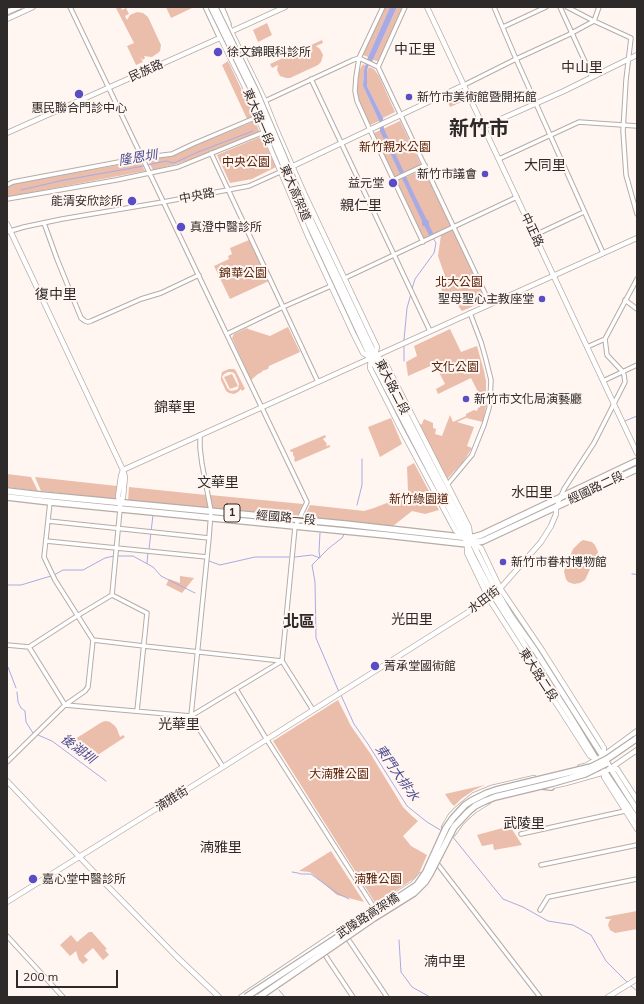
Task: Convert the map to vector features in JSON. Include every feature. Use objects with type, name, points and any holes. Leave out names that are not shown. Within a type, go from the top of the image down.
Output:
[{"type":"main road","points":[[205,7],[220,38]]},
{"type":"main road","name":"東大高架道","points":[[211,7],[252,91],[307,217],[373,356]]},
{"type":"main road","name":"東大高架道","points":[[215,7],[256,91],[307,217]]},
{"type":"main road","name":"東大路二段","points":[[373,356],[442,485],[469,541],[473,557],[596,759],[637,820]]},
{"type":"main road","name":"經國路二段","points":[[469,541],[637,461]]},
{"type":"main road","name":"經國路二段","points":[[469,541],[483,541],[637,469]]},
{"type":"main road","name":"經國路一段","points":[[7,491],[210,518],[353,532],[469,541]]},
{"type":"main road","name":"經國路一段","points":[[7,497],[50,502],[211,511],[356,525],[469,541]]},
{"type":"main road","name":"東大路二段","points":[[495,594],[534,650],[637,810]]},
{"type":"main road","name":"武陵路高架橋","points":[[259,997],[374,918],[414,893],[425,882],[446,828],[465,805],[487,793],[496,790],[591,767],[637,740]]},
{"type":"main road","points":[[533,785],[545,776]]},
{"type":"main road","points":[[431,867],[449,828],[453,822],[470,806],[485,797],[501,792],[533,785],[551,787]]},
{"type":"main road","name":"武陵路高架橋","points":[[246,997],[411,889],[431,867]]},
{"type":"main road","points":[[355,928],[366,914]]},
{"type":"main road","points":[[253,997],[355,928],[362,924],[372,922]]},
{"type":"street","points":[[8,12],[13,7]]},
{"type":"street","points":[[8,12],[18,7]]},
{"type":"street","points":[[7,19],[33,7]]},
{"type":"street","points":[[70,7],[307,502],[295,526],[282,661],[313,710]]},
{"type":"street","points":[[219,7],[231,32]]},
{"type":"street","name":"東大路一段","points":[[220,38],[244,85],[308,236],[363,353],[373,356],[378,347],[292,167],[265,101],[231,32],[231,28],[222,7]]},
{"type":"street","name":"民族路","points":[[7,133],[220,38],[285,7]]},
{"type":"street","points":[[383,7],[359,58],[355,91],[370,130],[423,242]]},
{"type":"street","points":[[378,67],[405,7]]},
{"type":"street","name":"中正路","points":[[427,7],[637,453]]},
{"type":"street","points":[[494,7],[603,253]]},
{"type":"street","points":[[503,27],[546,7]]},
{"type":"street","points":[[560,7],[592,77]]},
{"type":"street","points":[[567,7],[631,38],[623,131],[626,175],[637,214]]},
{"type":"street","points":[[401,115],[572,33],[594,21],[599,7]]},
{"type":"street","points":[[484,127],[637,55]]},
{"type":"street","points":[[265,101],[352,60],[359,58],[378,67],[490,304]]},
{"type":"street","points":[[311,79],[430,331]]},
{"type":"street","name":"中央路","points":[[9,232],[44,223],[249,186],[401,115]]},
{"type":"street","points":[[7,185],[13,182],[142,158],[172,154],[257,117]]},
{"type":"street","points":[[499,159],[580,122],[637,126]]},
{"type":"street","points":[[7,199],[178,167],[264,132]]},
{"type":"street","points":[[211,153],[318,382]]},
{"type":"street","points":[[394,180],[425,165]]},
{"type":"street","points":[[345,278],[517,197]]},
{"type":"street","points":[[535,235],[584,212]]},
{"type":"street","points":[[44,223],[81,318],[85,321],[91,321],[141,299],[161,293],[199,275]]},
{"type":"street","points":[[7,224],[9,232],[123,470],[118,497],[120,506],[112,595]]},
{"type":"street","points":[[123,470],[637,238]]},
{"type":"street","points":[[622,372],[607,355],[605,339],[637,279]]},
{"type":"street","points":[[227,334],[331,286]]},
{"type":"street","points":[[625,300],[637,309]]},
{"type":"street","points":[[447,485],[472,455],[489,408],[490,380],[482,342],[470,313]]},
{"type":"street","points":[[587,347],[605,339]]},
{"type":"street","name":"東大路二段","points":[[469,541],[469,527],[385,362],[373,356],[370,368],[454,530],[469,541],[481,548],[495,594]]},
{"type":"street","points":[[603,381],[637,365]]},
{"type":"street","name":"水田街","points":[[335,696],[495,594],[541,542],[551,526],[556,514],[556,507],[564,489],[594,443],[625,382],[622,372]]},
{"type":"street","points":[[200,435],[202,464],[211,511],[191,716],[223,767]]},
{"type":"street","points":[[7,762],[65,704],[85,691],[88,687],[93,640],[55,580],[44,557],[50,502]]},
{"type":"street","points":[[48,521],[209,538]]},
{"type":"street","points":[[46,541],[207,557]]},
{"type":"street","points":[[7,644],[28,648],[112,595]]},
{"type":"street","points":[[112,595],[147,613],[137,711]]},
{"type":"street","points":[[93,640],[282,661]]},
{"type":"street","points":[[28,648],[65,704]]},
{"type":"street","points":[[65,704],[191,716],[282,661]]},
{"type":"street","points":[[236,689],[379,918]]},
{"type":"street","name":"湳雅街","points":[[7,902],[335,696]]},
{"type":"street","points":[[263,997],[348,938],[416,894],[428,882],[440,840],[451,817],[467,800],[474,795],[487,789],[585,766],[603,756],[637,731]]},
{"type":"street","points":[[241,997],[374,908],[413,884],[448,844],[459,825],[475,810],[493,800],[566,784],[605,772],[637,750]]},
{"type":"street","name":"東大路二段","points":[[610,769],[617,769],[637,800]]},
{"type":"street","name":"東大路二段","points":[[605,772],[604,777],[637,830]]},
{"type":"street","points":[[7,781],[177,957],[219,997]]},
{"type":"street","points":[[521,834],[625,811]]},
{"type":"street","points":[[451,817],[459,825]]},
{"type":"street","points":[[540,865],[637,845]]},
{"type":"street","points":[[434,861],[540,997]]},
{"type":"street","points":[[540,910],[548,897],[637,879]]},
{"type":"street","points":[[7,936],[63,997]]},
{"type":"street","points":[[348,938],[387,997]]},
{"type":"street","points":[[325,955],[353,997]]},
{"type":"street","points":[[608,997],[637,980]]},
{"type":"green space","points":[[121,7],[122,10],[126,8],[129,14],[125,16],[127,20],[130,15],[137,12],[143,13],[148,17],[161,45],[158,53],[152,57],[144,56],[145,58],[143,60],[140,57],[143,62],[136,65],[127,46],[134,43],[116,8]]},
{"type":"green space","points":[[166,7],[191,7],[192,8],[171,18]]},
{"type":"green space","points":[[384,7],[390,7],[368,57],[363,55]]},
{"type":"green space","points":[[397,7],[404,7],[379,61],[373,60]]},
{"type":"green space","points":[[267,23],[272,35],[258,42],[253,30]]},
{"type":"green space","points":[[322,40],[323,43],[316,46],[320,49],[323,55],[321,62],[318,65],[290,78],[280,76],[277,70],[278,65],[272,68],[270,64]]},
{"type":"green space","points":[[228,61],[254,116],[247,119],[222,65]]},
{"type":"green space","points":[[363,64],[366,66],[364,70],[363,86],[379,121],[370,125],[359,102],[357,91],[359,71]]},
{"type":"green space","points":[[369,67],[374,69],[379,76],[395,112],[383,118],[367,86],[367,71]]},
{"type":"green space","points":[[460,94],[464,101],[450,107],[447,100]]},
{"type":"green space","points":[[255,121],[260,133],[213,152],[153,170],[147,159],[173,156]]},
{"type":"green space","name":"新竹親水公園","points":[[400,121],[421,165],[393,179],[372,134]]},
{"type":"green space","name":"中央公園","points":[[262,136],[276,167],[252,179],[230,183],[217,155]]},
{"type":"green space","points":[[140,161],[145,171],[7,197],[7,186],[13,184]]},
{"type":"green space","points":[[426,168],[454,227],[423,242],[395,182]]},
{"type":"green space","name":"北大公園","points":[[453,229],[485,301],[462,311],[449,294],[443,295],[439,280],[445,276],[438,256],[441,235]]},
{"type":"green space","name":"錦華公園","points":[[249,240],[269,281],[230,299],[214,266],[229,259],[228,256],[232,254],[230,248]]},
{"type":"green space","points":[[288,327],[300,352],[269,366],[268,369],[262,371],[251,380],[232,338],[234,334],[247,328],[270,336]]},
{"type":"green space","name":"文化公園","points":[[450,329],[461,352],[477,346],[486,381],[486,406],[483,422],[466,418],[457,422],[474,427],[467,446],[472,448],[463,462],[447,479],[419,425],[422,424],[424,419],[433,423],[433,428],[436,429],[435,434],[442,436],[450,415],[453,422],[466,416],[466,414],[474,410],[477,411],[480,407],[483,394],[478,392],[471,378],[438,394],[436,389],[445,384],[435,364],[408,376],[406,362],[417,356],[414,346]]},
{"type":"green space","points":[[229,369],[234,369],[245,389],[242,391],[241,389],[234,394],[226,391],[221,380],[222,372]],"holes":[[[232,372],[235,374],[239,384],[238,389],[231,391],[228,389],[222,377],[224,374]]]},
{"type":"green space","points":[[232,374],[238,386],[230,389],[224,377]]},
{"type":"green space","points":[[391,418],[402,444],[380,457],[368,427]]},
{"type":"green space","points":[[325,435],[326,437],[323,439],[327,444],[326,446],[330,445],[330,447],[295,462],[293,452],[290,450]]},
{"type":"green space","name":"新竹綠園道","points":[[414,463],[439,510],[425,514],[412,511],[393,526],[304,517],[310,505],[364,511],[392,501],[408,491],[407,467]]},
{"type":"green space","points":[[7,474],[31,477],[38,491],[7,487]]},
{"type":"green space","points":[[35,477],[117,486],[116,499],[41,491]]},
{"type":"green space","points":[[129,487],[206,495],[208,508],[128,501]]},
{"type":"green space","points":[[210,495],[303,504],[296,518],[212,509]]},
{"type":"green space","points":[[583,540],[592,542],[598,552],[585,580],[574,584],[568,582],[564,571],[573,549]]},
{"type":"green space","points":[[180,576],[194,578],[182,593],[166,585],[169,579],[180,583]]},
{"type":"green space","name":"大湳雅公園","points":[[338,700],[351,726],[370,753],[403,807],[418,821],[403,836],[411,846],[427,855],[415,878],[376,904],[273,741]]},
{"type":"green space","points":[[106,721],[115,726],[120,737],[123,735],[125,737],[87,762],[85,760],[86,759],[80,756],[77,752],[75,744],[72,741]]},
{"type":"green space","points":[[485,785],[474,790],[454,806],[445,794]]},
{"type":"green space","points":[[510,826],[522,845],[494,850],[493,844],[482,846],[477,835]]},
{"type":"green space","name":"湳雅公園","points":[[331,851],[364,902],[337,895],[310,872],[299,871]]},
{"type":"green space","points":[[637,911],[637,929],[615,933],[610,930],[608,925],[611,919],[606,919],[605,917]]},
{"type":"green space","points":[[89,932],[92,932],[107,949],[105,950],[109,955],[103,960],[93,948],[84,956],[88,960],[83,964],[79,960],[76,951],[70,956],[60,945],[71,935],[77,942]]},
{"type":"water","points":[[390,7],[397,7],[373,60],[368,67],[367,86],[383,118],[384,129],[414,194],[427,220],[429,221],[429,225],[434,235],[430,237],[425,227],[422,225],[422,221],[380,131],[379,121],[363,86],[364,70],[368,57]]},
{"type":"waterway","name":"隆恩圳","points":[[147,165],[166,161],[174,163],[253,131]]},
{"type":"waterway","name":"隆恩圳","points":[[21,190],[64,180],[144,166]]},
{"type":"waterway","name":"東門大排水","points":[[412,289],[415,279],[434,253],[436,243],[433,238]]},
{"type":"waterway","name":"東門大排水","points":[[404,340],[407,308],[411,294]]},
{"type":"waterway","name":"東門大排水","points":[[404,346],[404,361]]},
{"type":"waterway","points":[[625,421],[637,416]]},
{"type":"waterway","name":"東門大排水","points":[[357,505],[362,485],[362,459]]},
{"type":"waterway","points":[[149,549],[153,515]]},
{"type":"waterway","name":"東門大排水","points":[[295,557],[312,555],[320,558],[320,533]]},
{"type":"waterway","name":"東門大排水","points":[[339,692],[316,638],[315,582],[312,565],[329,548],[342,538],[345,533]]},
{"type":"waterway","points":[[147,563],[148,552]]},
{"type":"waterway","points":[[54,575],[63,570],[83,570],[105,558],[114,556]]},
{"type":"waterway","points":[[117,556],[133,556],[153,567],[161,576],[195,593]]},
{"type":"waterway","points":[[209,561],[220,565],[255,557],[289,557]]},
{"type":"waterway","points":[[632,574],[637,576]]},
{"type":"waterway","points":[[7,585],[21,585],[51,576]]},
{"type":"waterway","name":"後湖圳","points":[[7,666],[16,688]]},
{"type":"waterway","name":"後湖圳","points":[[17,692],[18,702],[21,708],[25,711],[26,722],[33,733]]},
{"type":"waterway","name":"東門大排水","points":[[341,695],[354,724],[407,806],[427,822],[442,831]]},
{"type":"waterway","name":"後湖圳","points":[[38,735],[52,741],[106,781]]},
{"type":"waterway","name":"東門大排水","points":[[452,836],[503,899],[523,907],[548,921],[573,925],[591,935],[606,961],[627,982]]},
{"type":"waterway","name":"後湖圳","points":[[292,872],[311,874],[337,893],[349,899]]},
{"type":"waterway","name":"後湖圳","points":[[399,940],[401,972],[412,987],[430,997]]},
{"type":"waterway","name":"東門大排水","points":[[631,986],[637,991]]},
{"type":"waterway","points":[[279,990],[285,997]]},
{"type":"place","name":"徐文錦眼科診所","points":[[218,52]]},
{"type":"place","name":"惠民聯合門診中心","points":[[79,94]]},
{"type":"place","name":"新竹市美術館暨開拓館","points":[[409,97]]},
{"type":"place","name":"新竹市議會","points":[[485,174]]},
{"type":"place","name":"益元堂","points":[[393,183]]},
{"type":"place","name":"能清安欣診所","points":[[132,201]]},
{"type":"place","name":"真澄中醫診所","points":[[181,227]]},
{"type":"place","name":"聖母聖心主教座堂","points":[[542,299]]},
{"type":"place","name":"新竹市文化局演藝廳","points":[[466,399]]},
{"type":"place","name":"新竹市眷村博物館","points":[[503,562]]},
{"type":"place","name":"菁承堂國術館","points":[[375,666]]},
{"type":"place","name":"嘉心堂中醫診所","points":[[33,879]]},
{"type":"district","name":"中正里","points":[[415,50]]},
{"type":"district","name":"中山里","points":[[582,68]]},
{"type":"district","name":"新竹市","points":[[479,129]]},
{"type":"district","name":"大同里","points":[[545,166]]},
{"type":"district","name":"親仁里","points":[[361,206]]},
{"type":"district","name":"復中里","points":[[56,295]]},
{"type":"district","name":"錦華里","points":[[175,408]]},
{"type":"district","name":"文華里","points":[[218,483]]},
{"type":"district","name":"水田里","points":[[532,493]]},
{"type":"district","name":"光田里","points":[[412,620]]},
{"type":"district","name":"北區","points":[[299,622]]},
{"type":"district","name":"光華里","points":[[179,725]]},
{"type":"district","name":"武陵里","points":[[524,824]]},
{"type":"district","name":"湳雅里","points":[[221,848]]},
{"type":"district","name":"湳中里","points":[[445,962]]}]
